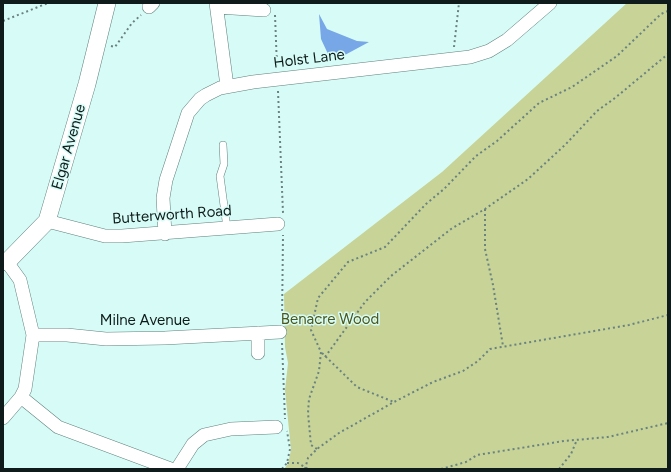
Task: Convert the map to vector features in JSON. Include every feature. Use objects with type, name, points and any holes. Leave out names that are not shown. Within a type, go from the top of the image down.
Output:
[{"type":"street","name":"Holst Lane","points":[[165,234],[163,198],[166,180],[188,113],[200,99],[220,88],[227,86],[470,57],[489,51],[507,40],[550,3]]},
{"type":"street","points":[[227,86],[216,5],[270,9]]},
{"type":"street","name":"Elgar Avenue","points":[[5,262],[47,221],[98,43],[104,8]]},
{"type":"street","name":"Butterworth Road","points":[[47,221],[105,236],[165,234],[281,224]]},
{"type":"street","points":[[3,418],[21,397],[25,389],[33,335],[20,280],[5,262]]},
{"type":"street","name":"Milne Avenue","points":[[33,335],[67,335],[106,338],[165,338],[258,333],[281,330]]},
{"type":"street","points":[[258,333],[258,353]]},
{"type":"street","points":[[21,397],[58,427],[171,469]]},
{"type":"street","points":[[177,469],[193,444],[204,435],[231,429],[276,428]]},
{"type":"lane","points":[[223,145],[224,164],[220,176],[227,228]]},
{"type":"path","points":[[3,21],[48,3]]},
{"type":"path","points":[[453,59],[459,3]]},
{"type":"path","points":[[98,43],[115,47],[132,23],[151,5]]},
{"type":"path","points":[[270,9],[277,79],[281,224],[281,330],[285,420],[290,449],[287,463],[282,469]]},
{"type":"path","points":[[394,402],[357,387],[321,352],[311,330],[318,298],[348,262],[385,247],[426,204],[444,189],[476,156],[497,141],[539,104],[572,86],[617,56],[661,14],[668,11]]},
{"type":"path","points":[[325,357],[365,302],[390,276],[451,229],[485,209],[528,179],[566,145],[597,111],[668,54]]},
{"type":"path","points":[[485,209],[485,249],[493,285],[503,346]]},
{"type":"path","points":[[287,463],[298,463],[306,468],[308,458],[317,449],[339,433],[433,382],[463,370],[478,361],[490,350],[503,346],[629,326],[668,315]]},
{"type":"path","points":[[317,449],[311,445],[308,414],[309,399],[319,371],[321,352]]},
{"type":"path","points":[[441,469],[466,462],[477,456],[564,442],[608,437],[668,423]]},
{"type":"path","points":[[559,469],[571,454],[577,441]]},
{"type":"green space","name":"Benacre Wood","points":[[627,3],[668,3],[668,469],[284,469],[288,464],[291,450],[285,390],[288,363],[285,347],[284,294],[442,172]]},
{"type":"water","points":[[319,14],[327,29],[357,41],[369,42],[343,56],[338,57],[328,54],[321,39]]}]
